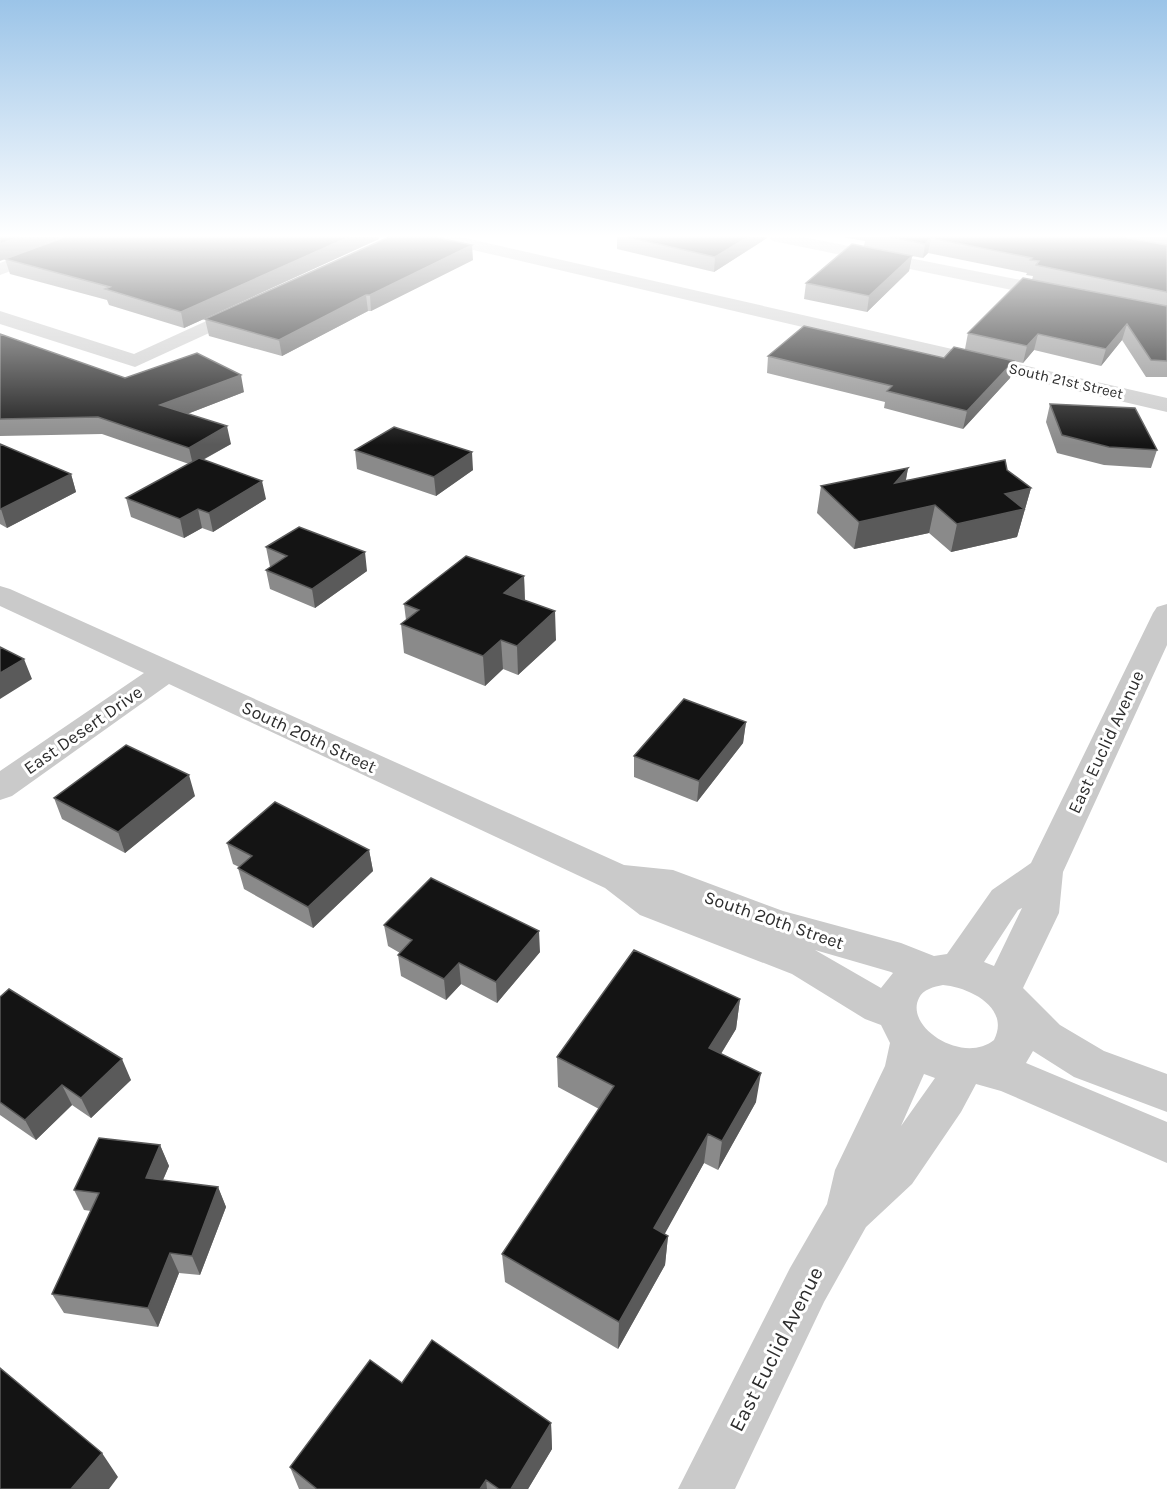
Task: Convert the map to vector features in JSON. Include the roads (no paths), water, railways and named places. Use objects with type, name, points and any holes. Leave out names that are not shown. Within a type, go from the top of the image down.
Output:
[{"type":"street","points":[[0,317],[135,361],[251,306]]},
{"type":"street","name":"South 21st Street","points":[[740,306],[1167,405]]},
{"type":"street","name":"South 20th Street","points":[[0,595],[618,878],[653,905],[806,963],[879,1007],[903,1028]]},
{"type":"street","name":"East Euclid Avenue","points":[[1007,998],[1040,913],[1045,872],[1167,613]]},
{"type":"street","name":"East Desert Drive","points":[[0,788],[166,672]]},
{"type":"street","name":"East Euclid Avenue","points":[[943,970],[1005,900],[1045,872]]},
{"type":"street","name":"South 20th Street","points":[[618,878],[673,884],[775,924],[943,970]]},
{"type":"street","points":[[1167,1093],[1089,1064],[1045,1037],[1007,998],[973,974],[943,970],[914,976],[903,986],[897,999],[903,1028],[926,1054],[943,1063],[1011,1076],[1167,1143]]},
{"type":"street","points":[[972,1068],[999,1062],[1012,1051],[1018,1037],[1019,1022],[1007,998]]},
{"type":"street","name":"East Euclid Avenue","points":[[706,1489],[807,1285],[849,1211],[858,1170],[906,1066],[903,1028]]},
{"type":"street","name":"East Euclid Avenue","points":[[849,1211],[896,1169],[946,1099],[972,1068]]}]
